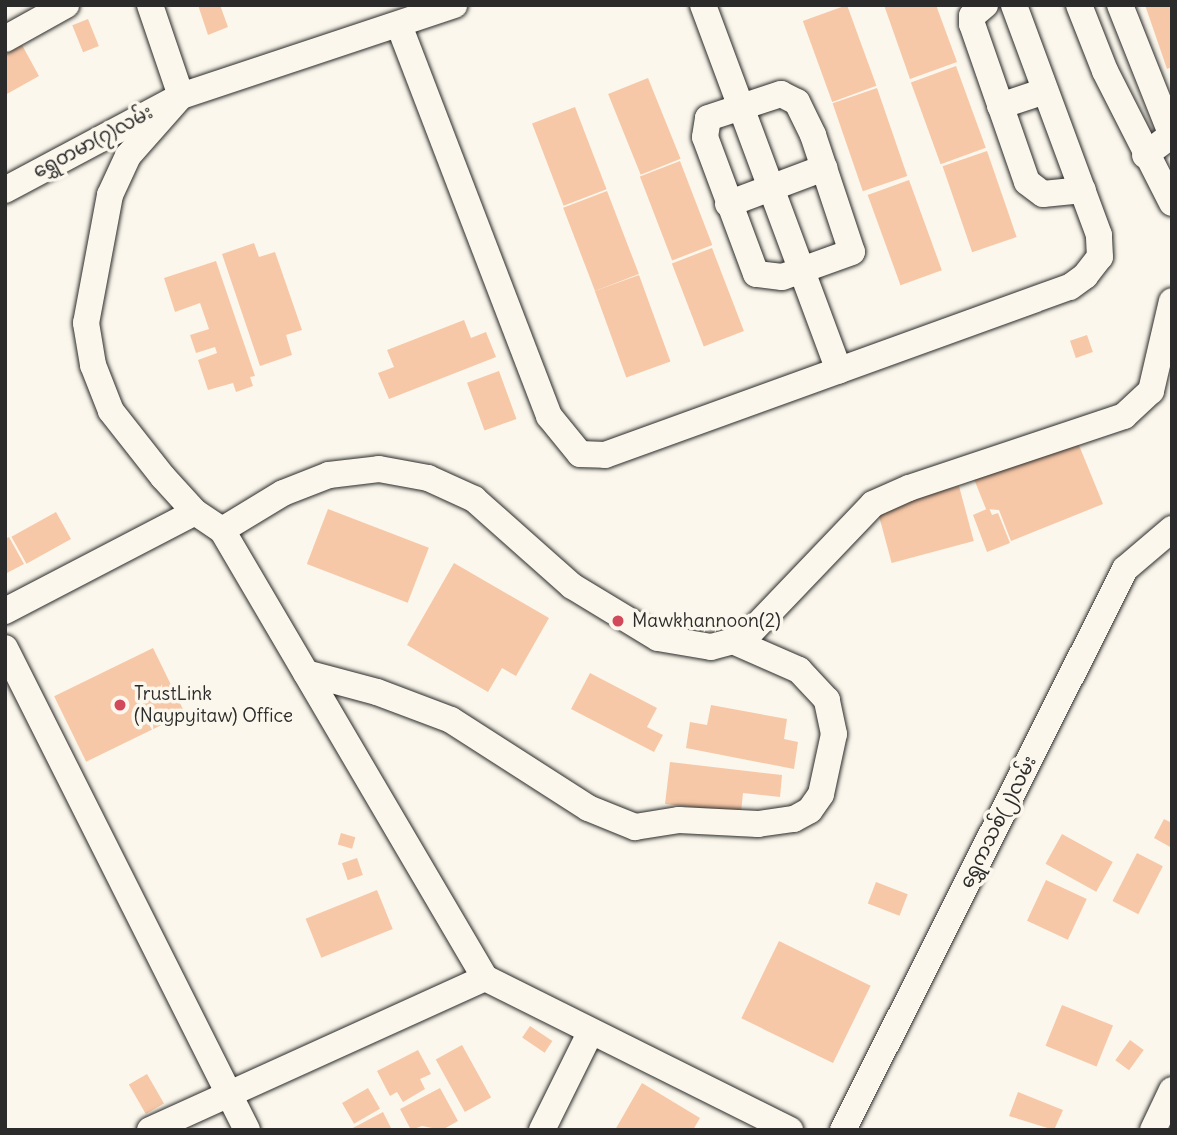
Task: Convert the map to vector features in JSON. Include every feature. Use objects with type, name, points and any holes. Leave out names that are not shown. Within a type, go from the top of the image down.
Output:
[{"type":"street","points":[[8,29],[66,5]]},
{"type":"street","points":[[150,5],[181,96],[128,156],[110,195],[86,323],[93,365],[111,411],[195,512],[222,530],[485,978],[790,1130]]},
{"type":"street","name":"ရွှေတမာ(၇)လမ်း","points":[[5,190],[181,96],[454,5]]},
{"type":"street","points":[[703,5],[839,371]]},
{"type":"street","points":[[985,5],[972,16],[972,24],[1027,182],[1037,192],[1083,190]]},
{"type":"street","points":[[399,25],[549,416],[580,454],[605,455],[1070,287],[1085,276],[1100,257],[1099,236],[1014,5]]},
{"type":"street","points":[[1079,5],[1105,71],[1145,155],[1172,203]]},
{"type":"street","points":[[1120,5],[1169,128],[1166,140],[1145,155]]},
{"type":"street","points":[[1105,71],[1140,55]]},
{"type":"street","points":[[1000,106],[1045,91]]},
{"type":"street","points":[[781,94],[797,102],[824,168],[852,252],[782,277],[756,274],[727,204],[705,137],[709,118],[740,106],[781,94]]},
{"type":"street","points":[[727,204],[824,168]]},
{"type":"street","points":[[222,530],[283,493],[329,475],[379,470],[428,478],[474,499],[572,586],[617,617],[658,638],[711,647],[744,638],[790,596],[873,505],[909,488],[1124,416],[1151,391],[1172,301]]},
{"type":"street","points":[[5,611],[195,512]]},
{"type":"street","name":"ရွှေကသစ်(၂)လမ်း","points":[[843,1130],[1125,569],[1172,529]]},
{"type":"street","points":[[306,673],[377,692],[450,720],[588,808],[635,827],[679,820],[758,824],[794,819],[810,810],[821,794],[834,734],[827,700],[799,670],[733,641]]},
{"type":"street","points":[[5,648],[247,1130]]},
{"type":"street","points":[[150,1130],[485,978]]},
{"type":"street","points":[[542,1130],[591,1031]]},
{"type":"street","points":[[1153,1130],[1171,1096]]},
{"type":"building","points":[[198,5],[220,5],[228,27],[208,35]]},
{"type":"building","points":[[847,5],[876,86],[832,102],[803,21]]},
{"type":"building","points":[[884,5],[936,5],[957,62],[910,79]]},
{"type":"building","points":[[1145,5],[1172,5],[1172,67],[1167,69]]},
{"type":"building","points":[[88,19],[99,46],[83,52],[72,25]]},
{"type":"building","points":[[22,45],[39,76],[5,95],[5,55]]},
{"type":"building","points":[[956,66],[986,148],[941,164],[911,82]]},
{"type":"building","points":[[648,78],[681,159],[641,175],[608,94]]},
{"type":"building","points":[[877,88],[907,176],[863,191],[833,103]]},
{"type":"building","points":[[575,107],[607,189],[564,206],[532,123]]},
{"type":"building","points":[[987,151],[1017,237],[972,252],[943,166]]},
{"type":"building","points":[[680,161],[712,245],[672,260],[640,176]]},
{"type":"building","points":[[909,180],[942,270],[900,285],[868,195]]},
{"type":"building","points":[[607,191],[639,274],[595,291],[563,208]]},
{"type":"building","points":[[254,243],[259,257],[275,252],[302,330],[286,335],[292,355],[260,366],[222,254]]},
{"type":"building","points":[[712,248],[744,331],[704,346],[672,263]]},
{"type":"building","points":[[216,261],[255,376],[250,377],[253,386],[236,392],[233,383],[208,390],[198,360],[217,353],[215,347],[196,353],[190,335],[209,329],[200,303],[175,312],[164,278]]},
{"type":"building","points":[[639,275],[670,361],[626,378],[595,291]]},
{"type":"building","points":[[464,320],[471,338],[486,332],[496,357],[389,399],[378,373],[394,367],[387,350]]},
{"type":"building","points":[[1087,335],[1093,352],[1076,358],[1070,341]]},
{"type":"building","points":[[499,371],[516,419],[484,431],[467,383]]},
{"type":"building","points":[[1076,438],[1103,504],[1011,541],[999,510],[986,509],[974,479]]},
{"type":"building","points":[[959,486],[974,541],[892,563],[877,508]]},
{"type":"building","points":[[989,508],[992,515],[998,513],[1010,543],[987,552],[973,515]]},
{"type":"building","points":[[328,509],[429,548],[408,603],[307,564]]},
{"type":"building","points":[[56,512],[71,539],[26,564],[11,537]]},
{"type":"building","points":[[9,537],[24,564],[5,574],[5,539]]},
{"type":"building","points":[[454,563],[549,618],[516,676],[502,668],[488,692],[407,645]]},
{"type":"building","name":"TrustLink (Naypyitaw) Office","points":[[153,648],[185,714],[86,762],[54,696]]},
{"type":"building","points":[[590,673],[657,708],[647,727],[663,735],[654,752],[571,709]]},
{"type":"building","points":[[711,705],[787,719],[784,739],[798,742],[794,769],[686,748],[690,722],[707,725]]},
{"type":"building","points":[[670,762],[782,775],[780,797],[743,793],[741,813],[665,804]]},
{"type":"building","points":[[1164,819],[1172,823],[1172,848],[1154,838]]},
{"type":"building","points":[[341,833],[355,837],[352,849],[338,845]]},
{"type":"building","points":[[1062,834],[1113,862],[1096,892],[1046,864]]},
{"type":"building","points":[[1137,853],[1163,866],[1138,914],[1112,901]]},
{"type":"building","points":[[357,858],[363,875],[348,880],[342,863]]},
{"type":"building","points":[[1046,880],[1087,899],[1068,940],[1027,921]]},
{"type":"building","points":[[876,882],[908,894],[899,916],[868,903]]},
{"type":"building","points":[[377,890],[393,929],[321,958],[306,919]]},
{"type":"building","points":[[779,941],[871,986],[833,1063],[741,1018]]},
{"type":"building","points":[[1062,1005],[1113,1026],[1097,1066],[1046,1046]]},
{"type":"building","points":[[530,1026],[552,1041],[545,1053],[522,1038]]},
{"type":"building","points":[[1130,1040],[1144,1050],[1129,1070],[1115,1060]]},
{"type":"building","points":[[462,1045],[491,1097],[465,1112],[436,1060]]},
{"type":"building","points":[[418,1050],[431,1074],[420,1079],[425,1089],[403,1102],[397,1092],[390,1096],[377,1071]]},
{"type":"building","points":[[147,1074],[164,1103],[146,1114],[129,1084]]},
{"type":"building","points":[[642,1083],[700,1118],[693,1130],[615,1130]]},
{"type":"building","points":[[368,1088],[380,1109],[354,1124],[342,1103]]},
{"type":"building","points":[[440,1088],[458,1121],[442,1130],[422,1126],[411,1130],[400,1109]]},
{"type":"building","points":[[1018,1092],[1063,1110],[1054,1130],[1009,1116]]},
{"type":"building","points":[[383,1112],[392,1130],[349,1130]]},
{"type":"place","name":"Mawkhannoon(2)","points":[[618,621]]},
{"type":"place","name":"TrustLink (Naypyitaw) Office","points":[[120,705]]}]
